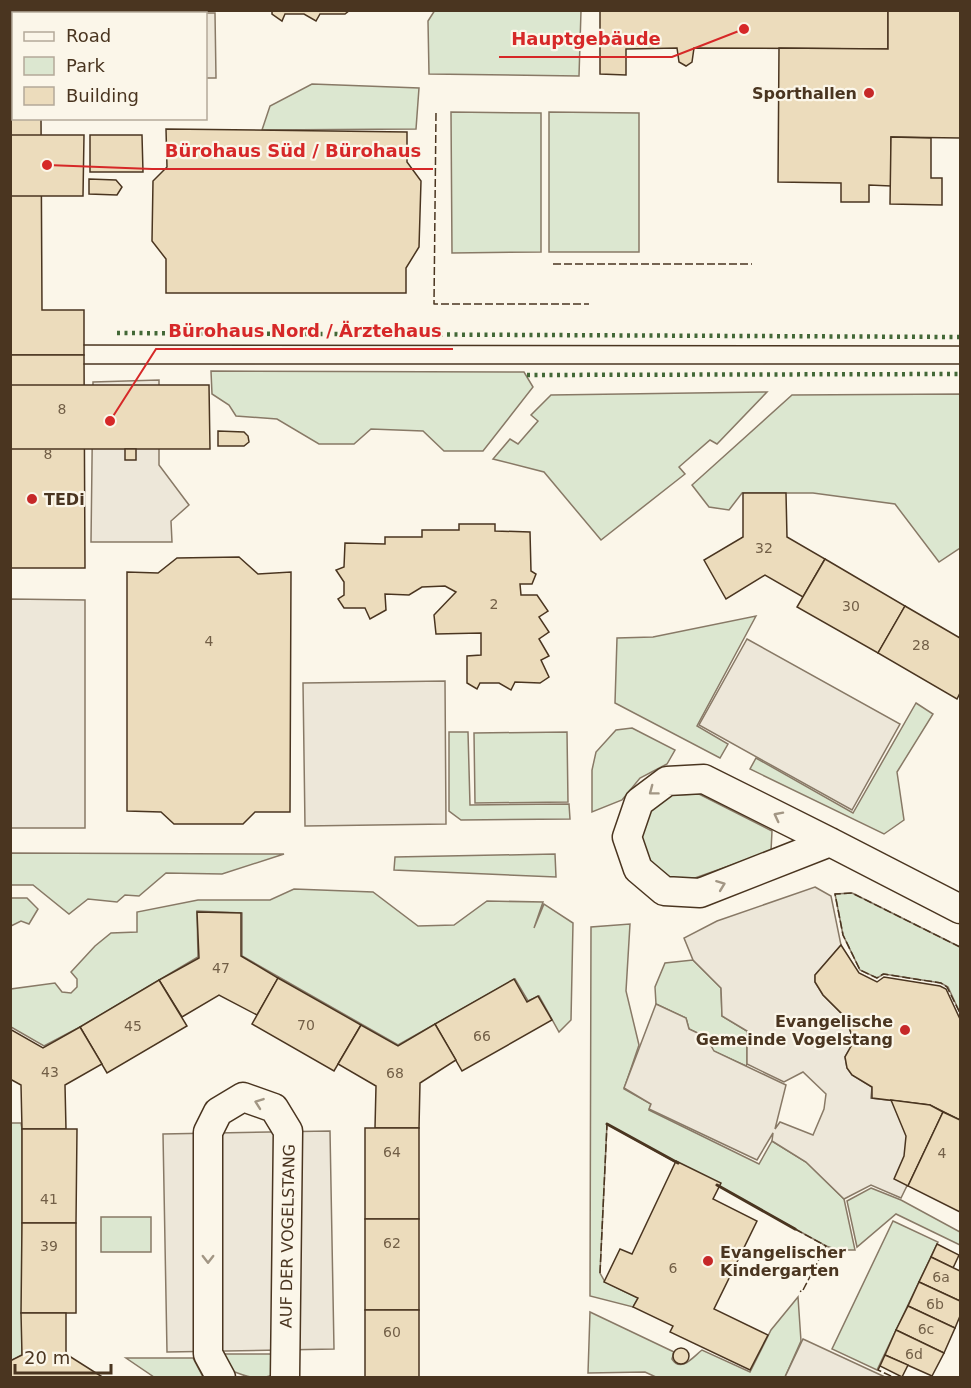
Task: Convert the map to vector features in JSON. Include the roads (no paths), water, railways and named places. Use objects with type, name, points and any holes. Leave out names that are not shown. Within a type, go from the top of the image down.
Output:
[{"type":"street","points":[[830,842],[700,893],[664,891],[638,869],[627,837],[639,802],[667,780],[704,779],[830,842],[960,909]]},
{"type":"street","name":"AUF DER VOGELSTANG","points":[[221,1377],[208,1354],[208,1132],[218,1112],[243,1097],[274,1108],[288,1131],[285,1377]]},
{"type":"tram line","points":[[84,345],[960,346]]},
{"type":"tram line","points":[[84,364],[960,364]]},
{"type":"place","name":"Hauptgebäude","points":[[744,29]]},
{"type":"place","name":"Sporthallen","points":[[869,93]]},
{"type":"place","name":"Bürohaus Süd / Bürohaus","points":[[47,165]]},
{"type":"place","name":"Bürohaus Nord / Ärztehaus","points":[[110,421]]},
{"type":"place","name":"TEDi","points":[[32,499]]},
{"type":"place","name":"Evangelische Gemeinde Vogelstang","points":[[905,1030]]},
{"type":"place","name":"Evangelischer Kindergarten","points":[[708,1261]]}]
